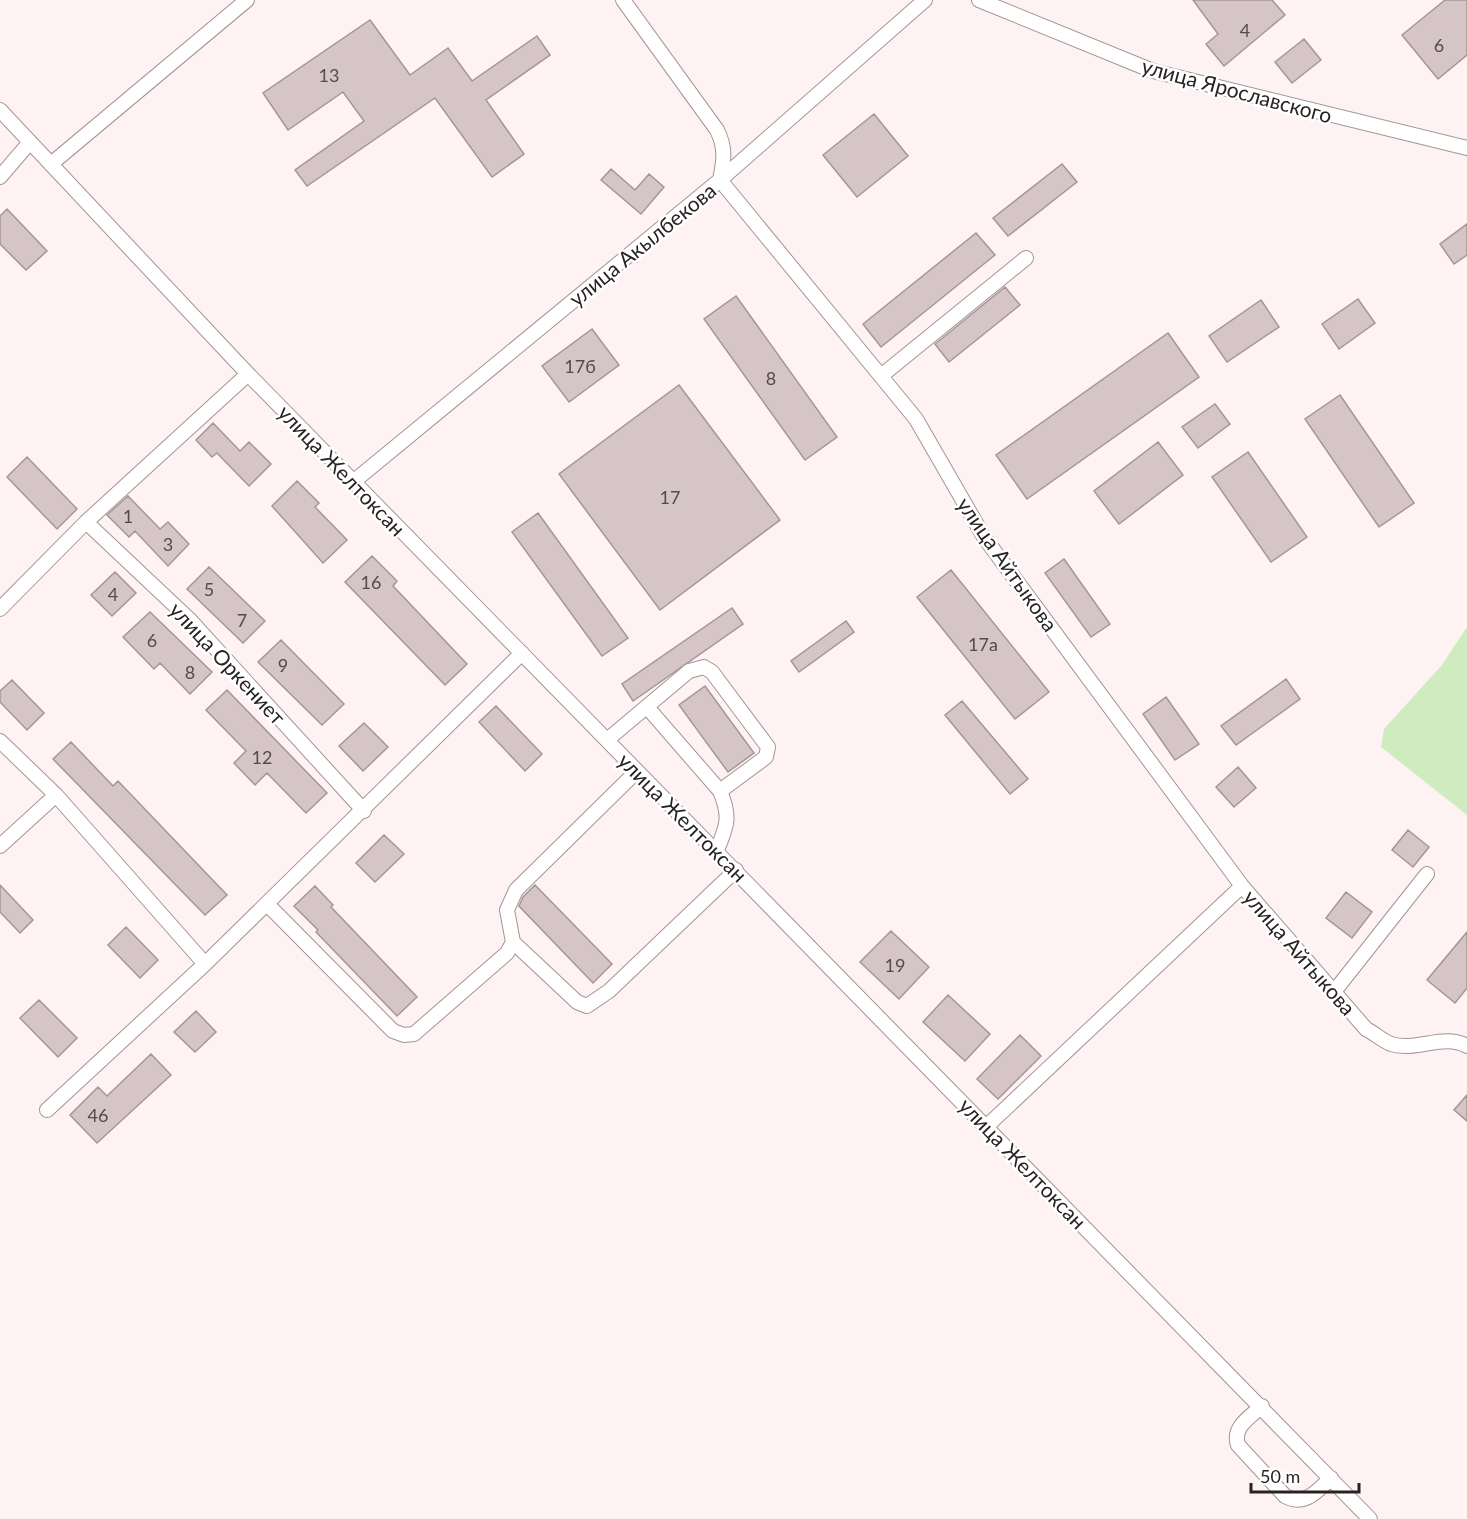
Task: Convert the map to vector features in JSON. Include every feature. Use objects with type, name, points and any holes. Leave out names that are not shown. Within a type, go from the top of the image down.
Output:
[{"type":"street","points":[[51,164],[248,0]]},
{"type":"street","points":[[623,0],[717,130],[724,144],[725,159],[720,180]]},
{"type":"street","name":"улица Акылбекова","points":[[353,482],[720,180],[925,0]]},
{"type":"street","name":"улица Ярославского","points":[[979,0],[1153,71],[1467,148]]},
{"type":"street","name":"улица Желтоксан","points":[[0,110],[248,374],[353,482],[636,772],[717,850],[1370,1519]]},
{"type":"street","points":[[0,177],[30,142]]},
{"type":"street","name":"улица Айтыкова","points":[[720,180],[916,419],[984,537],[1242,886],[1333,993],[1366,1029],[1390,1044],[1414,1047],[1450,1041],[1467,1046]]},
{"type":"street","points":[[881,375],[1026,258]]},
{"type":"street","points":[[0,609],[86,522],[248,374]]},
{"type":"street","name":"улица Оркениет","points":[[86,522],[189,619],[364,811]]},
{"type":"street","points":[[47,1110],[205,964],[364,811],[522,653]]},
{"type":"street","points":[[607,740],[689,671],[704,667],[712,672],[768,747],[766,757],[720,791]]},
{"type":"street","points":[[646,706],[720,791],[728,825],[717,850]]},
{"type":"street","points":[[0,741],[56,795],[205,964]]},
{"type":"street","points":[[636,772],[516,890],[507,910],[513,942],[577,1002],[587,1006],[609,991],[736,870]]},
{"type":"street","points":[[0,846],[56,795]]},
{"type":"street","points":[[1333,993],[1427,874]]},
{"type":"street","points":[[987,1126],[1242,886]]},
{"type":"street","points":[[267,904],[393,1030],[404,1035],[414,1034],[423,1027],[501,960],[513,942]]},
{"type":"street","points":[[1262,1406],[1241,1426],[1236,1440],[1285,1496],[1293,1500],[1311,1497],[1331,1478]]},
{"type":"green space","points":[[1467,627],[1467,815],[1381,747],[1384,729],[1442,665]]},
{"type":"building","points":[[1193,0],[1272,0],[1285,15],[1224,66],[1206,44],[1218,34]]},
{"type":"building","points":[[1445,0],[1467,0],[1467,55],[1438,79],[1402,35]]},
{"type":"building","points":[[370,20],[410,75],[448,48],[472,81],[537,36],[550,55],[486,100],[524,154],[492,177],[435,98],[307,186],[295,170],[364,121],[343,92],[288,130],[263,93]]},
{"type":"building","points":[[1304,39],[1321,60],[1292,83],[1275,62]]},
{"type":"building","points":[[874,114],[908,156],[857,197],[823,155]]},
{"type":"building","points":[[1062,164],[1077,182],[1008,236],[993,218]]},
{"type":"building","points":[[611,169],[635,190],[649,174],[664,187],[641,214],[601,180]]},
{"type":"building","points":[[7,209],[47,251],[26,270],[0,244],[0,216]]},
{"type":"building","points":[[1467,224],[1467,255],[1454,264],[1440,244]]},
{"type":"building","points":[[976,233],[995,255],[881,347],[863,324]]},
{"type":"building","points":[[1005,287],[1020,305],[949,362],[935,344]]},
{"type":"building","points":[[736,296],[837,437],[805,460],[704,319]]},
{"type":"building","points":[[1358,299],[1375,323],[1339,349],[1322,324]]},
{"type":"building","points":[[1261,300],[1279,327],[1227,362],[1209,336]]},
{"type":"building","points":[[592,329],[619,365],[569,402],[542,366]]},
{"type":"building","points":[[1168,333],[1199,377],[1027,499],[996,455]]},
{"type":"building","points":[[679,385],[780,520],[660,610],[559,474]]},
{"type":"building","points":[[1340,395],[1414,503],[1379,527],[1305,419]]},
{"type":"building","points":[[1215,404],[1230,424],[1198,448],[1182,427]]},
{"type":"building","points":[[213,423],[240,451],[249,442],[271,464],[249,486],[217,453],[212,457],[196,440]]},
{"type":"building","points":[[1158,442],[1183,475],[1119,524],[1094,491]]},
{"type":"building","points":[[1248,452],[1307,537],[1271,562],[1212,477]]},
{"type":"building","points":[[27,457],[77,509],[57,529],[7,477]]},
{"type":"building","points":[[297,481],[319,503],[315,507],[347,540],[323,563],[272,506]]},
{"type":"building","points":[[128,496],[160,529],[168,522],[189,544],[168,566],[135,531],[129,537],[107,515]]},
{"type":"building","points":[[538,513],[628,638],[602,656],[512,532]]},
{"type":"building","points":[[372,556],[397,581],[393,586],[467,664],[445,685],[345,582]]},
{"type":"building","points":[[1064,559],[1110,624],[1091,637],[1045,573]]},
{"type":"building","points":[[209,567],[265,621],[243,643],[187,589]]},
{"type":"building","points":[[951,570],[1049,692],[1015,719],[917,597]]},
{"type":"building","points":[[115,572],[136,593],[112,616],[91,595]]},
{"type":"building","points":[[732,608],[743,624],[633,701],[622,684]]},
{"type":"building","points":[[150,612],[212,672],[190,694],[160,663],[154,669],[123,637]]},
{"type":"building","points":[[846,621],[854,632],[799,672],[791,661]]},
{"type":"building","points":[[281,640],[344,704],[322,725],[258,662]]},
{"type":"building","points":[[1286,679],[1300,699],[1236,745],[1221,726]]},
{"type":"building","points":[[12,680],[44,713],[27,730],[0,702],[0,691]]},
{"type":"building","points":[[705,686],[754,753],[728,772],[679,705]]},
{"type":"building","points":[[227,690],[327,793],[306,813],[267,773],[255,785],[234,763],[246,751],[206,710]]},
{"type":"building","points":[[1166,697],[1199,744],[1175,760],[1143,714]]},
{"type":"building","points":[[962,701],[1028,779],[1010,794],[945,715]]},
{"type":"building","points":[[496,706],[542,754],[525,771],[479,722]]},
{"type":"building","points":[[364,723],[388,747],[363,771],[339,746]]},
{"type":"building","points":[[71,742],[113,786],[118,781],[227,895],[205,915],[53,759]]},
{"type":"building","points":[[1238,767],[1256,788],[1234,807],[1216,787]]},
{"type":"building","points":[[1408,830],[1429,847],[1413,867],[1392,850]]},
{"type":"building","points":[[384,835],[404,854],[375,882],[356,863]]},
{"type":"building","points":[[0,885],[33,920],[20,933],[0,912]]},
{"type":"building","points":[[535,885],[612,964],[593,983],[519,906],[523,897]]},
{"type":"building","points":[[315,886],[333,905],[331,907],[417,997],[397,1016],[294,906]]},
{"type":"building","points":[[1346,892],[1372,912],[1352,938],[1326,918]]},
{"type":"building","points":[[126,927],[158,960],[140,978],[108,945]]},
{"type":"building","points":[[891,931],[929,967],[899,999],[860,962]]},
{"type":"building","points":[[1467,932],[1467,988],[1455,1003],[1427,980]]},
{"type":"building","points":[[948,995],[990,1034],[965,1061],[923,1022]]},
{"type":"building","points":[[39,1000],[77,1038],[58,1057],[20,1018]]},
{"type":"building","points":[[196,1011],[216,1032],[195,1052],[174,1032]]},
{"type":"building","points":[[1020,1035],[1041,1056],[998,1099],[977,1079]]},
{"type":"building","points":[[151,1054],[171,1075],[97,1143],[70,1115],[98,1087],[107,1096]]},
{"type":"building","points":[[1467,1095],[1467,1121],[1454,1110]]}]
